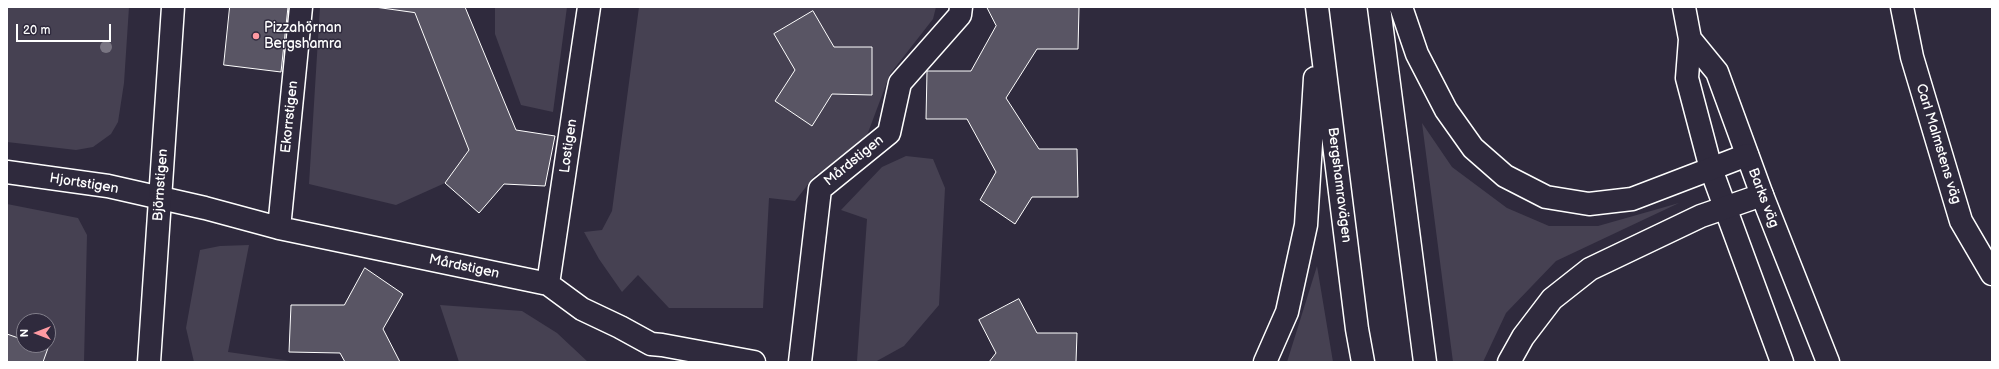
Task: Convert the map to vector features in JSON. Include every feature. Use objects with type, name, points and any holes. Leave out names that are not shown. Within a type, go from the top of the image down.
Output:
[{"type":"main road","name":"Björnstigen","points":[[149,362],[173,7]]},
{"type":"main road","name":"Ekorrstigen","points":[[279,228],[301,7]]},
{"type":"main road","name":"Lostigen","points":[[548,284],[589,7]]},
{"type":"main road","name":"Mårdstigen","points":[[800,362],[820,189],[889,133],[900,83],[960,15],[961,7]]},
{"type":"main road","points":[[1379,7],[1425,362]]},
{"type":"main road","points":[[1401,7],[1416,54],[1446,110],[1473,148],[1505,176],[1546,197],[1589,204],[1632,199],[1747,155]]},
{"type":"main road","name":"Barks väg","points":[[1684,7],[1690,39],[1687,78],[1711,169],[1782,362]]},
{"type":"main road","name":"Carl Malmstens väg","points":[[1902,7],[1912,57],[1961,221],[1992,274]]},
{"type":"main road","points":[[1265,362],[1287,312],[1306,225],[1318,17]]},
{"type":"main road","name":"Bergshamravägen","points":[[1318,17],[1363,362]]},
{"type":"main road","name":"Barks väg","points":[[1690,39],[1717,72],[1762,195],[1828,362]]},
{"type":"main road","name":"Hjortstigen","points":[[7,172],[108,186],[160,198]]},
{"type":"main road","points":[[1509,362],[1523,337],[1552,299],[1590,269],[1702,216],[1762,195]]},
{"type":"main road","name":"Mårdstigen","points":[[160,198],[279,228],[548,284],[582,309],[651,344],[754,362]]},
{"type":"shaded area","points":[[7,7],[129,7],[124,83],[118,122],[111,134],[93,147],[76,150],[7,142]]},
{"type":"shaded area","points":[[320,7],[375,7],[415,13],[469,150],[445,183],[396,205],[309,184]]},
{"type":"shaded area","points":[[495,7],[567,7],[553,112],[521,105],[495,34]]},
{"type":"shaded area","points":[[639,7],[936,7],[933,19],[890,74],[857,162],[816,174],[795,201],[769,198],[763,308],[669,308],[638,275],[622,292],[599,259],[584,232],[602,230],[612,211]]},
{"type":"shaded area","points":[[1422,123],[1452,167],[1507,208],[1549,226],[1598,226],[1679,203],[1556,261],[1506,313],[1483,362],[1453,362]]},
{"type":"shaded area","points":[[906,156],[933,159],[945,188],[939,305],[904,346],[875,362],[855,362],[857,361],[867,219],[841,210],[882,167]]},
{"type":"shaded area","points":[[7,204],[78,218],[87,235],[84,362],[43,362],[46,353],[56,353],[56,313],[16,313],[16,337],[7,334]]},
{"type":"shaded area","points":[[249,245],[228,352],[298,362],[194,362],[186,328],[200,250],[220,246]]},
{"type":"shaded area","points":[[1317,266],[1333,362],[1287,362]]},
{"type":"shaded area","points":[[440,305],[522,311],[557,333],[588,362],[459,362]]},
{"type":"building","name":"Pizzahörnan Bergshamra","points":[[230,7],[288,7],[281,72],[224,65]]},
{"type":"building","points":[[375,7],[465,7],[516,130],[555,136],[545,186],[504,184],[479,213],[445,183],[469,150],[415,13]]},
{"type":"building","points":[[987,7],[1079,7],[1078,49],[1037,49],[1006,98],[1039,149],[1077,149],[1078,197],[1032,197],[1015,224],[980,200],[996,172],[967,119],[926,119],[927,71],[971,71],[996,26]]},
{"type":"building","points":[[813,11],[834,47],[872,47],[872,95],[832,94],[812,126],[775,101],[795,70],[774,34]]},
{"type":"building","points":[[365,268],[403,294],[383,329],[400,362],[345,362],[340,353],[289,352],[291,305],[344,305]]},
{"type":"building","points":[[1019,299],[1037,333],[1077,333],[1076,362],[989,362],[996,353],[979,320]]},
{"type":"building","points":[[7,334],[16,337],[16,353],[46,353],[43,362],[7,362]]},
{"type":"place","name":"Pizzahörnan Bergshamra","points":[[256,36]]}]
